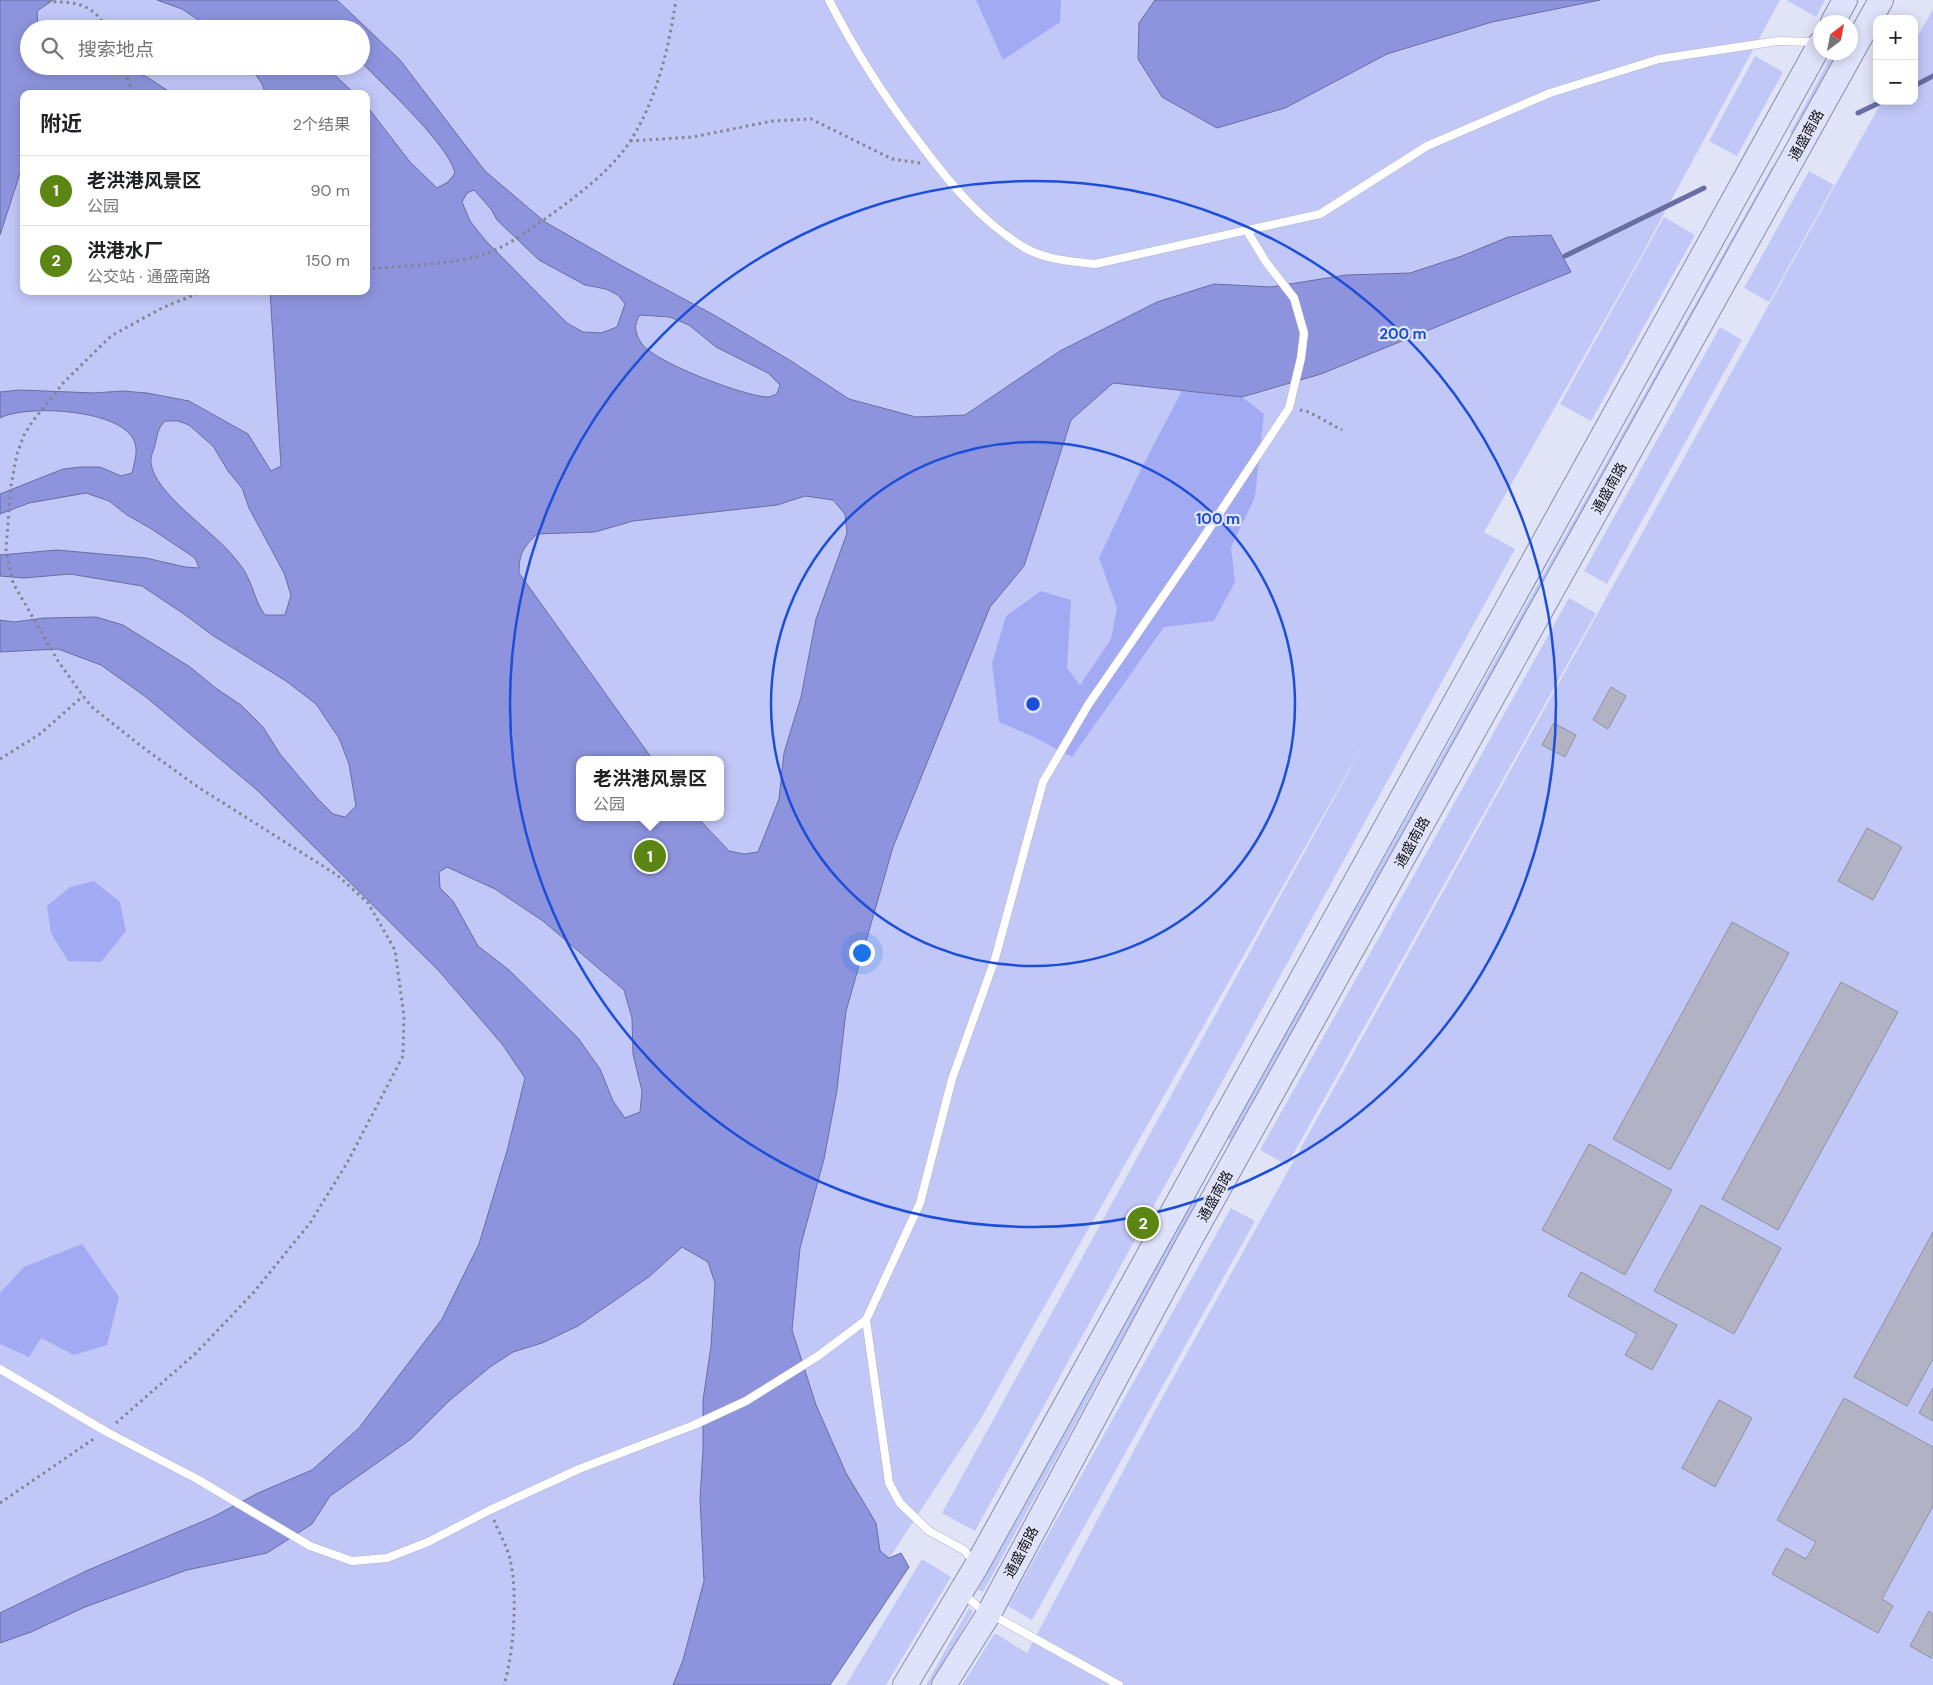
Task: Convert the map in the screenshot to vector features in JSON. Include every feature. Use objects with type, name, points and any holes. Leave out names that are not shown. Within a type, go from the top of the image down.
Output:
[{"type":"main road","points":[[1836,15],[1845,0]]},
{"type":"main road","name":"通盛南路","points":[[944,1685],[988,1614],[1190,1240],[1881,0]]},
{"type":"main road","points":[[904,1685],[977,1565],[1813,56]]},
{"type":"lane","points":[[829,0],[883,94],[935,165],[984,219],[1026,248],[1058,260],[1095,264],[1320,214],[1427,146],[1550,93],[1660,58],[1778,41],[1813,43]]},
{"type":"lane","points":[[0,1369],[105,1431],[197,1479],[310,1546],[352,1561],[387,1558],[428,1542],[490,1510],[579,1469],[694,1425],[746,1400],[818,1356],[866,1320],[920,1203],[952,1079],[995,959],[1043,782],[1088,705],[1289,408],[1301,358],[1304,333],[1294,298],[1266,262],[1246,231]]},
{"type":"lane","points":[[866,1320],[889,1483],[900,1503],[930,1531],[964,1550],[977,1565]]},
{"type":"lane","points":[[961,1591],[988,1614],[1119,1685]]},
{"type":"path","points":[[49,0],[49,2],[71,1],[89,8],[100,20]]},
{"type":"path","points":[[370,269],[428,264],[477,256],[498,248],[512,241],[550,215],[609,167],[629,142],[639,125],[654,88],[672,29],[676,0]]},
{"type":"path","points":[[126,75],[132,90]]},
{"type":"path","points":[[629,142],[692,137],[772,121],[811,119],[892,159],[935,165]]},
{"type":"path","points":[[0,1502],[126,1416],[195,1354],[254,1292],[310,1223],[347,1163],[403,1056],[404,1016],[395,950],[368,903],[337,875],[198,787],[141,746],[92,707],[58,661],[13,583],[6,549],[11,486],[17,454],[32,422],[64,382],[111,336],[164,307],[191,296]]},
{"type":"path","points":[[1289,408],[1309,412],[1342,430]]},
{"type":"path","points":[[0,759],[40,734],[83,696]]},
{"type":"path","points":[[490,1510],[510,1559],[514,1600],[511,1662],[504,1685]]},
{"type":"shaded area","points":[[0,0],[1780,0],[1637,263],[1484,532],[1515,549],[975,1531],[942,1513],[1371,731],[980,1420],[806,1685],[0,1685]]},
{"type":"shaded area","points":[[0,0],[53,0],[37,11],[38,20],[20,20],[20,75],[142,75],[167,90],[20,90],[20,173],[0,235]]},
{"type":"shaded area","points":[[157,0],[337,0],[358,20],[198,20],[182,9]]},
{"type":"shaded area","points":[[976,0],[1061,0],[1060,22],[1003,60]]},
{"type":"shaded area","points":[[1155,0],[1600,0],[1492,22],[1387,54],[1285,108],[1217,128],[1162,97],[1138,59],[1139,23]]},
{"type":"shaded area","points":[[1786,0],[1825,0],[1817,15],[1813,15]]},
{"type":"shaded area","points":[[1933,9],[1933,1685],[962,1685],[995,1633],[1027,1653],[1157,1407],[1880,105],[1918,105],[1918,36]]},
{"type":"shaded area","points":[[370,31],[400,60],[485,171],[545,222],[714,315],[791,361],[849,399],[916,417],[965,415],[1060,351],[1157,302],[1214,284],[1271,287],[1346,275],[1410,273],[1462,256],[1508,237],[1551,235],[1571,272],[1321,374],[1242,397],[1113,383],[1071,420],[1024,566],[990,607],[893,847],[846,1011],[837,1090],[824,1159],[800,1248],[792,1330],[816,1405],[846,1473],[876,1523],[880,1551],[889,1558],[901,1553],[909,1567],[830,1685],[673,1685],[683,1660],[704,1581],[700,1499],[703,1400],[711,1346],[715,1283],[708,1262],[682,1247],[650,1276],[578,1326],[542,1343],[513,1352],[490,1367],[449,1401],[411,1439],[330,1496],[312,1524],[267,1553],[187,1570],[85,1607],[31,1632],[0,1643],[0,1613],[86,1571],[213,1517],[258,1493],[312,1470],[359,1428],[442,1319],[479,1244],[507,1151],[525,1078],[502,1044],[439,971],[257,790],[146,697],[101,665],[58,649],[0,652],[0,620],[14,622],[44,618],[96,617],[123,625],[190,667],[217,689],[241,705],[263,727],[280,754],[333,814],[345,817],[356,806],[349,764],[339,738],[316,704],[286,681],[212,635],[142,586],[70,574],[24,578],[0,576],[0,555],[57,550],[146,558],[185,567],[199,568],[195,558],[150,528],[127,515],[109,501],[86,493],[29,503],[0,514],[0,494],[63,469],[100,467],[121,476],[132,473],[136,450],[135,443],[127,432],[113,423],[95,416],[74,412],[31,411],[0,418],[0,392],[20,390],[94,393],[122,391],[147,393],[189,401],[248,434],[271,471],[281,466],[270,295],[370,295],[370,110],[410,162],[437,188],[448,182],[455,173],[441,147],[370,71]],"holes":[[[474,190],[491,209],[497,220],[539,260],[585,285],[606,289],[618,295],[625,304],[617,327],[601,333],[583,332],[567,323],[486,241],[470,221],[462,202],[467,193]],[[640,315],[670,317],[689,325],[716,347],[768,373],[780,385],[777,394],[766,397],[738,391],[681,369],[650,352],[642,344],[636,333],[636,322]],[[165,421],[178,421],[189,425],[213,446],[228,471],[242,488],[249,508],[284,573],[291,595],[285,615],[265,615],[257,601],[247,575],[239,563],[224,546],[162,487],[155,475],[151,461],[158,432]],[[805,496],[833,500],[845,514],[847,533],[816,619],[801,697],[784,753],[779,799],[758,852],[744,854],[729,851],[701,821],[576,821],[576,756],[650,756],[519,573],[520,560],[525,547],[537,534],[595,532],[633,521],[777,505]],[[447,867],[495,889],[543,921],[624,990],[632,1018],[633,1054],[642,1091],[640,1112],[625,1118],[613,1101],[600,1069],[578,1038],[509,970],[478,946],[453,901],[440,888],[439,872]]]},
{"type":"shaded area","points":[[1755,56],[1783,72],[1737,156],[1709,141]]},
{"type":"shaded area","points":[[1829,60],[1833,60],[1792,134],[1790,133]]},
{"type":"shaded area","points":[[256,75],[335,75],[351,90],[264,90]]},
{"type":"shaded area","points":[[1772,167],[1777,170],[1232,1141],[1227,1138]]},
{"type":"shaded area","points":[[1809,171],[1834,185],[1769,302],[1744,288]]},
{"type":"shaded area","points":[[1664,217],[1695,235],[1591,421],[1560,404]]},
{"type":"shaded area","points":[[1720,327],[1742,340],[1607,584],[1584,571]]},
{"type":"shaded area","points":[[1182,391],[1242,397],[1264,414],[1255,497],[1231,547],[1235,582],[1214,621],[1164,627],[1072,757],[1034,737],[999,722],[992,663],[1006,616],[1041,591],[1071,600],[1067,668],[1080,685],[1111,639],[1117,608],[1099,558],[1143,465]]},
{"type":"shaded area","points":[[1569,598],[1596,613],[1287,1165],[1260,1150]]},
{"type":"shaded area","points":[[94,881],[120,902],[126,931],[101,962],[68,961],[51,933],[47,906],[70,887]]},
{"type":"shaded area","points":[[1195,1196],[1199,1198],[983,1592],[978,1590]]},
{"type":"shaded area","points":[[1231,1208],[1255,1221],[1032,1620],[1008,1606]]},
{"type":"shaded area","points":[[82,1244],[119,1297],[107,1345],[74,1355],[41,1338],[29,1357],[0,1344],[0,1293],[24,1267]]},
{"type":"shaded area","points":[[922,1559],[951,1577],[886,1685],[846,1685]]},
{"type":"shaded area","points":[[969,1608],[973,1611],[932,1685],[926,1685]]},
{"type":"building","points":[[1611,687],[1626,696],[1608,729],[1593,720]]},
{"type":"building","points":[[1554,723],[1576,735],[1565,757],[1542,745]]},
{"type":"building","points":[[1867,828],[1902,847],[1873,900],[1838,881]]},
{"type":"building","points":[[1732,922],[1789,953],[1670,1170],[1613,1139]]},
{"type":"building","points":[[1841,982],[1898,1012],[1778,1230],[1722,1199]]},
{"type":"building","points":[[1589,1144],[1672,1190],[1625,1275],[1542,1230]]},
{"type":"building","points":[[1701,1205],[1781,1248],[1734,1334],[1654,1291]]},
{"type":"building","points":[[1933,1232],[1933,1359],[1907,1406],[1854,1377]]},
{"type":"building","points":[[1581,1272],[1677,1325],[1652,1370],[1625,1355],[1637,1334],[1568,1296]]},
{"type":"building","points":[[1933,1388],[1933,1421],[1919,1413]]},
{"type":"building","points":[[1844,1398],[1933,1447],[1933,1506],[1882,1599],[1893,1606],[1878,1633],[1772,1574],[1786,1548],[1806,1559],[1816,1542],[1777,1520]]},
{"type":"building","points":[[1719,1400],[1752,1418],[1715,1487],[1682,1468]]},
{"type":"building","points":[[1929,1611],[1933,1614],[1933,1654],[1931,1658],[1910,1646]]},
{"type":"waterway","points":[[1918,84],[1933,76]]},
{"type":"waterway","points":[[1858,113],[1875,105]]},
{"type":"waterway","points":[[1565,256],[1704,188]]},
{"type":"place","name":"老洪港风景区","points":[[650,856]]},
{"type":"place","name":"洪港水厂","points":[[1143,1223]]}]
